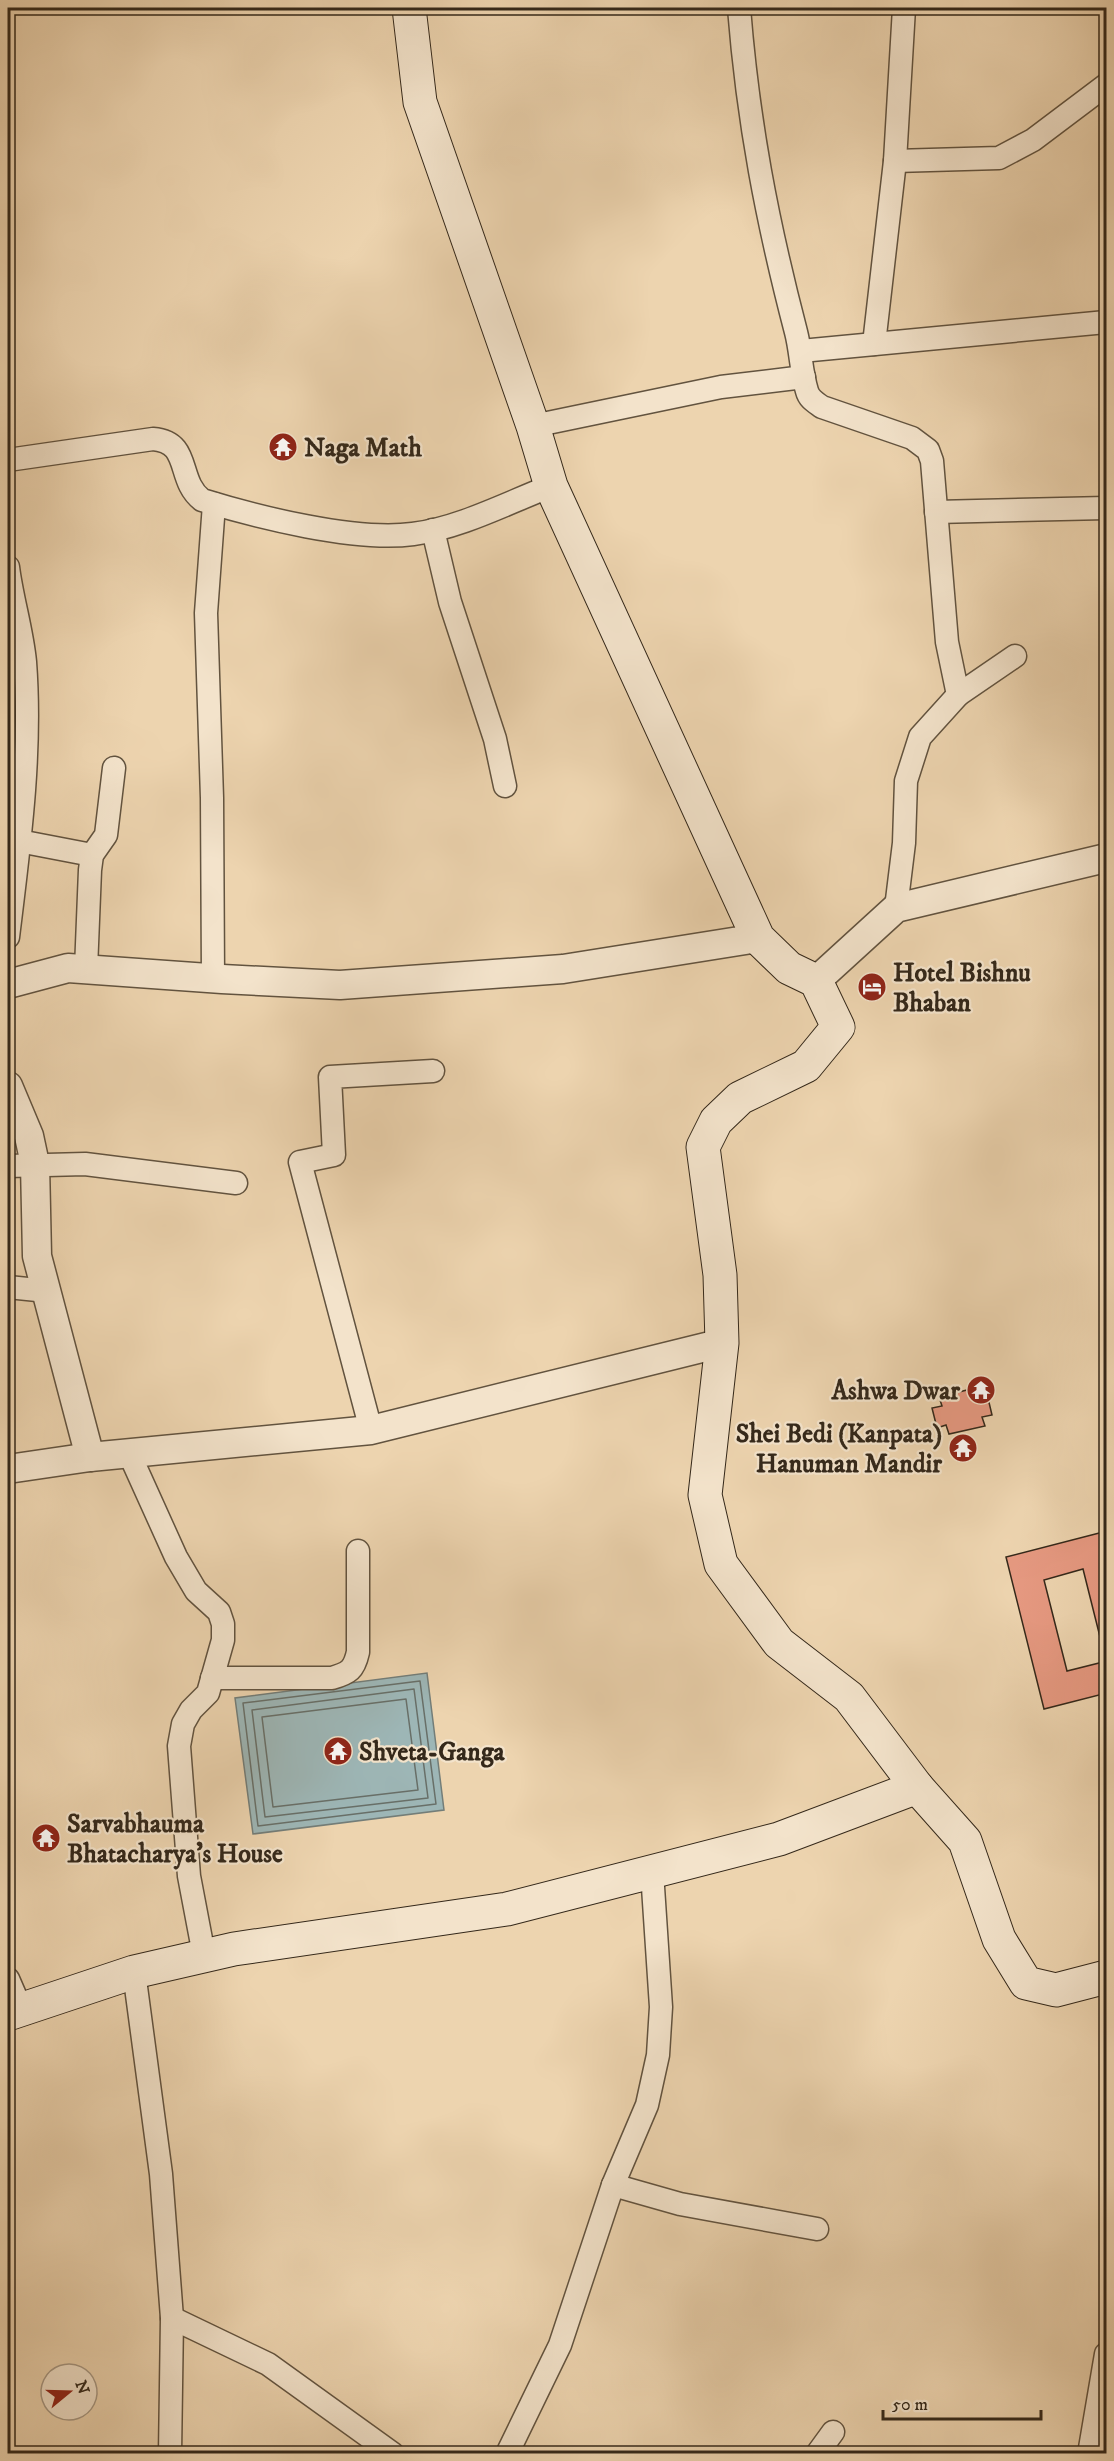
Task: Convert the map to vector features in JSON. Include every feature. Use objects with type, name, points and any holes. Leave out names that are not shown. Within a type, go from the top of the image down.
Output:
[{"type":"main road","points":[[409,8],[420,102],[533,426],[550,486],[758,938],[789,968],[816,981],[838,1027],[806,1066],[740,1098],[716,1121],[703,1147],[720,1275],[722,1343],[705,1495],[721,1564],[779,1643],[849,1697],[917,1788],[965,1841],[999,1939],[1026,1983],[1056,1990],[1107,1977]]},
{"type":"main road","points":[[14,2011],[134,1972],[204,1955],[507,1909],[779,1839],[917,1788]]},
{"type":"street","points":[[739,8],[749,112],[759,174],[774,249],[801,351],[804,377],[812,400],[822,407],[922,443],[928,450],[932,461],[947,642],[958,695]]},
{"type":"street","points":[[874,344],[895,161],[904,8]]},
{"type":"street","points":[[895,161],[999,158],[1033,140],[1107,85]]},
{"type":"street","points":[[801,351],[1107,322]]},
{"type":"street","points":[[533,426],[721,387],[804,377]]},
{"type":"street","points":[[8,460],[153,439],[164,440],[174,445],[179,453],[193,493],[214,504],[330,530],[393,536],[434,530],[550,486]]},
{"type":"street","points":[[213,979],[212,798],[206,613],[214,504]]},
{"type":"street","points":[[936,512],[1107,508]]},
{"type":"street","points":[[434,530],[450,603],[495,739],[505,786]]},
{"type":"street","points":[[8,567],[24,661],[16,755],[20,841],[8,937]]},
{"type":"street","points":[[896,908],[904,843],[906,781],[920,737],[958,695],[1015,656]]},
{"type":"street","points":[[86,969],[92,855],[106,835],[114,768]]},
{"type":"street","points":[[20,841],[92,855]]},
{"type":"street","points":[[816,981],[896,908],[1107,858]]},
{"type":"street","points":[[8,984],[68,968],[213,979],[340,985],[563,969],[758,938]]},
{"type":"street","points":[[371,1430],[300,1162],[334,1155],[330,1077],[433,1071]]},
{"type":"street","points":[[8,1086],[29,1136],[21,1165],[37,1256],[90,1457]]},
{"type":"street","points":[[21,1165],[85,1164],[236,1183]]},
{"type":"street","points":[[8,1287],[47,1291]]},
{"type":"street","points":[[8,1469],[90,1457],[371,1430],[722,1343]]},
{"type":"street","points":[[129,1453],[176,1557],[196,1591],[219,1612],[223,1640],[208,1693],[191,1710],[183,1724],[179,1746],[189,1876],[204,1955]]},
{"type":"street","points":[[212,1678],[332,1678],[346,1674],[354,1667],[358,1652],[358,1551]]},
{"type":"street","points":[[507,2454],[560,2345],[614,2185],[647,2104],[658,2055],[661,2007],[652,1872]]},
{"type":"street","points":[[134,1972],[160,2174],[172,2318],[170,2454]]},
{"type":"street","points":[[8,1979],[14,2011]]},
{"type":"street","points":[[614,2185],[680,2204],[817,2229]]},
{"type":"street","points":[[172,2318],[268,2364],[393,2454]]},
{"type":"street","points":[[1089,2454],[1107,2354]]},
{"type":"street","points":[[817,2454],[833,2432]]},
{"type":"water","points":[[427,1673],[444,1810],[253,1834],[235,1698]]},
{"type":"building","points":[[975,1388],[977,1396],[987,1394],[992,1415],[982,1417],[985,1426],[949,1434],[946,1425],[937,1428],[932,1408],[942,1406],[939,1397]]},
{"type":"building","points":[[1107,1531],[1107,1636],[1100,1637],[1083,1569],[1044,1580],[1067,1671],[1107,1661],[1107,1693],[1044,1709],[1006,1557]]},
{"type":"place","name":"Naga Math","points":[[283,447]]},
{"type":"place","name":"Hotel Bishnu Bhaban","points":[[872,987]]},
{"type":"place","name":"Ashwa Dwar","points":[[981,1390]]},
{"type":"place","name":"Shei Bedi (Kanpata) Hanuman Mandir","points":[[963,1448]]},
{"type":"place","name":"Shveta-Ganga","points":[[338,1751]]},
{"type":"place","name":"Sarvabhauma Bhatacharya's House","points":[[46,1838]]}]
